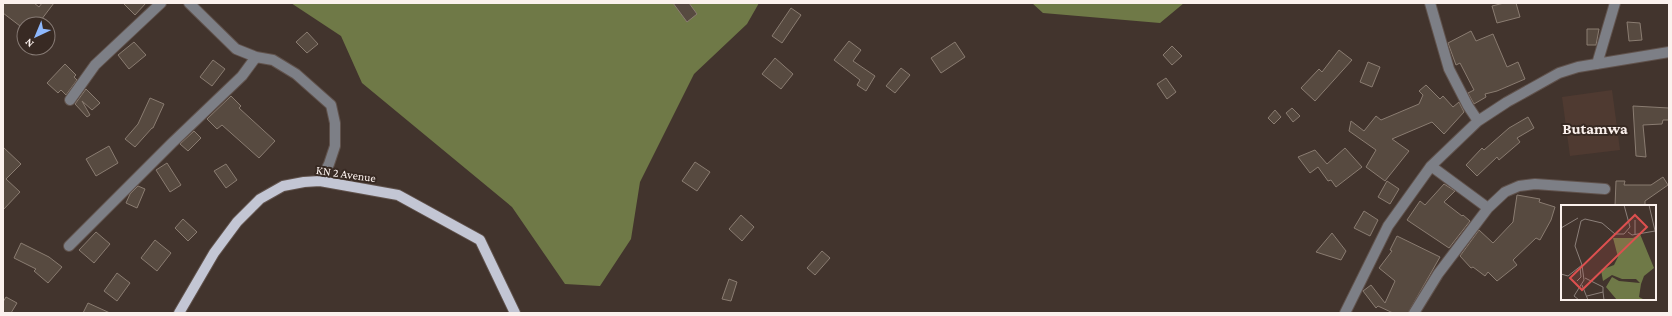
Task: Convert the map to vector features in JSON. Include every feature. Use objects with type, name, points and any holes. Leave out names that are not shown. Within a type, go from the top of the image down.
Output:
[{"type":"main road","name":"KN 2 Avenue","points":[[179,313],[219,247],[237,222],[260,199],[283,186],[320,181],[398,195],[480,240],[515,313]]},
{"type":"street","points":[[70,100],[95,65],[161,3]]},
{"type":"street","points":[[189,3],[236,49],[256,58],[273,60],[296,74],[331,105],[336,124],[334,146],[329,164],[320,181]]},
{"type":"street","points":[[1430,3],[1449,69],[1468,106],[1478,121]]},
{"type":"street","points":[[1597,64],[1615,3]]},
{"type":"street","points":[[1345,313],[1388,226],[1431,166],[1478,121],[1507,102],[1559,73],[1597,64],[1669,52]]},
{"type":"street","points":[[69,246],[172,143],[242,76],[256,58]]},
{"type":"street","points":[[1431,166],[1488,208]]},
{"type":"street","points":[[1414,313],[1438,274],[1488,208],[1505,192],[1519,186],[1535,184],[1605,189]]},
{"type":"shaded area","points":[[1612,90],[1620,150],[1570,156],[1562,97]]},
{"type":"green space","points":[[291,3],[759,3],[747,24],[694,74],[640,182],[631,239],[600,286],[565,284],[512,207],[362,83],[341,36]]},
{"type":"green space","points":[[1032,3],[1184,3],[1160,23],[1043,13]]},
{"type":"building","points":[[3,3],[34,3],[39,7],[42,3],[54,3],[44,16],[16,16],[16,23],[3,13]]},
{"type":"building","points":[[123,3],[146,3],[135,15]]},
{"type":"building","points":[[673,3],[689,3],[697,14],[687,22]]},
{"type":"building","points":[[1504,3],[1516,3],[1520,17],[1497,23],[1492,6]]},
{"type":"building","points":[[791,8],[801,15],[782,43],[772,36]]},
{"type":"building","points":[[1627,22],[1640,23],[1642,40],[1629,41]]},
{"type":"building","points":[[1587,29],[1599,29],[1596,45],[1587,45]]},
{"type":"building","points":[[1471,31],[1476,41],[1493,34],[1507,67],[1518,62],[1525,79],[1497,91],[1485,94],[1486,97],[1474,104],[1468,93],[1474,90],[1460,63],[1456,65],[1448,43]]},
{"type":"building","points":[[307,32],[318,44],[307,53],[296,42]]},
{"type":"building","points":[[849,41],[861,50],[853,61],[875,76],[866,91],[857,85],[860,80],[834,60]]},
{"type":"building","points":[[134,42],[146,55],[129,69],[118,55]]},
{"type":"building","points":[[955,42],[965,57],[941,73],[931,58]]},
{"type":"building","points":[[1172,46],[1182,56],[1172,65],[1163,55]]},
{"type":"building","points":[[1339,50],[1352,60],[1315,101],[1301,88],[1319,69],[1322,72]]},
{"type":"building","points":[[775,58],[793,74],[781,89],[762,74]]},
{"type":"building","points":[[213,60],[225,69],[212,86],[200,77]]},
{"type":"building","points":[[1368,62],[1380,67],[1372,87],[1360,82]]},
{"type":"building","points":[[65,64],[76,75],[74,77],[77,80],[66,95],[61,90],[58,93],[47,83]]},
{"type":"building","points":[[901,68],[910,75],[895,93],[886,86]]},
{"type":"building","points":[[1166,78],[1176,92],[1167,99],[1157,84]]},
{"type":"building","points":[[1426,85],[1440,99],[1443,96],[1453,107],[1459,102],[1464,112],[1444,134],[1432,122],[1392,139],[1409,151],[1385,181],[1366,167],[1376,150],[1349,131],[1351,121],[1364,131],[1376,116],[1381,120],[1419,104],[1423,95],[1419,91]]},
{"type":"building","points":[[86,89],[100,103],[92,110],[82,101],[90,115],[87,117],[75,104]]},
{"type":"building","points":[[231,96],[241,106],[239,108],[275,141],[259,158],[222,125],[217,129],[207,119]]},
{"type":"building","points":[[150,98],[164,104],[153,128],[135,147],[125,139],[138,124]]},
{"type":"building","points":[[1633,106],[1669,108],[1669,120],[1663,120],[1662,124],[1643,125],[1646,157],[1636,156]]},
{"type":"building","points":[[1292,108],[1300,116],[1293,122],[1286,113]]},
{"type":"building","points":[[1275,110],[1281,117],[1274,124],[1268,118]]},
{"type":"building","points":[[1528,117],[1534,128],[1517,138],[1520,142],[1499,160],[1497,157],[1477,176],[1466,165],[1482,148],[1484,150],[1509,128]]},
{"type":"building","points":[[194,131],[201,138],[188,151],[180,144]]},
{"type":"building","points":[[109,146],[118,163],[96,176],[86,159]]},
{"type":"building","points":[[3,147],[21,164],[6,179],[20,192],[3,210]]},
{"type":"building","points":[[1345,148],[1362,167],[1336,187],[1331,180],[1328,181],[1318,167],[1310,173],[1298,157],[1315,150],[1327,164]]},
{"type":"building","points":[[695,162],[710,172],[697,191],[682,181]]},
{"type":"building","points":[[167,163],[181,185],[170,192],[156,170]]},
{"type":"building","points":[[226,164],[237,180],[226,188],[214,171]]},
{"type":"building","points":[[1663,177],[1668,185],[1645,201],[1645,205],[1615,205],[1616,181],[1625,181],[1624,185],[1651,185]]},
{"type":"building","points":[[1387,181],[1399,189],[1390,204],[1378,197]]},
{"type":"building","points":[[1444,184],[1455,191],[1444,202],[1470,221],[1449,248],[1407,220],[1420,201],[1425,205]]},
{"type":"building","points":[[138,186],[145,189],[137,208],[126,203],[130,194]]},
{"type":"building","points":[[1517,195],[1540,199],[1539,202],[1555,207],[1551,220],[1540,240],[1536,238],[1513,260],[1517,265],[1497,281],[1488,272],[1485,276],[1473,267],[1471,268],[1460,256],[1479,230],[1493,243],[1513,222]]},
{"type":"building","points":[[1364,211],[1378,220],[1370,236],[1354,228]]},
{"type":"building","points":[[741,215],[754,227],[742,241],[729,229]]},
{"type":"building","points":[[183,219],[197,232],[188,241],[175,228]]},
{"type":"building","points":[[96,232],[110,244],[94,263],[79,250]]},
{"type":"building","points":[[1332,233],[1346,251],[1341,260],[1316,252]]},
{"type":"building","points":[[1397,236],[1440,257],[1408,313],[1393,313],[1378,306],[1376,308],[1363,291],[1371,285],[1385,303],[1395,281],[1379,268],[1392,251],[1390,250]]},
{"type":"building","points":[[155,240],[171,253],[157,271],[141,258]]},
{"type":"building","points":[[21,243],[49,257],[62,267],[48,283],[34,271],[36,269],[14,258]]},
{"type":"building","points":[[822,251],[830,258],[815,275],[807,268]]},
{"type":"building","points":[[117,273],[130,283],[117,301],[104,291]]},
{"type":"building","points":[[729,279],[737,282],[731,301],[722,299]]},
{"type":"building","points":[[6,297],[17,303],[11,313],[3,313],[3,302]]},
{"type":"building","points":[[88,303],[110,313],[83,313]]},
{"type":"district","name":"Butamwa","points":[[1595,128]]}]
